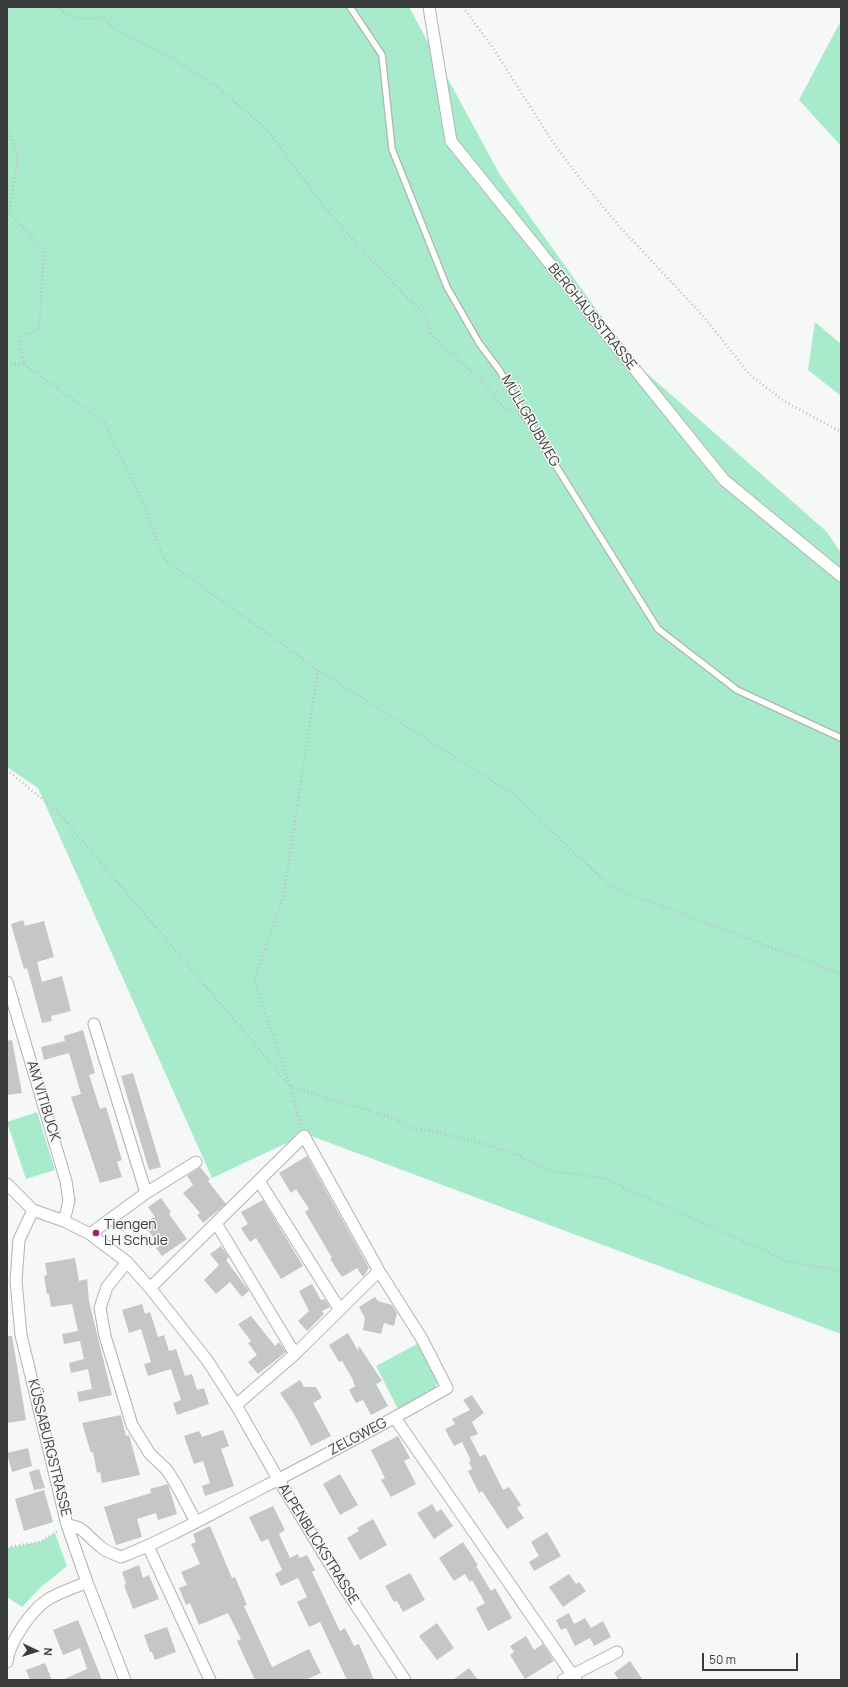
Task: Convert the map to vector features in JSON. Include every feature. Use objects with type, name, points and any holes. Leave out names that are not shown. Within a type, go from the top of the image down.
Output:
[{"type":"street","name":"BERGHAUSSTRASSE","points":[[429,7],[451,141],[724,480],[841,576]]},
{"type":"street","name":"AM VITIBUCK","points":[[7,982],[66,1181],[69,1201],[64,1221]]},
{"type":"street","points":[[94,1024],[146,1193]]},
{"type":"street","points":[[150,1288],[304,1136],[379,1271],[422,1339],[447,1388],[395,1418]]},
{"type":"street","points":[[90,1234],[146,1193],[196,1162]]},
{"type":"street","points":[[259,1181],[340,1310]]},
{"type":"street","name":"ALPENBLICKSTRASSE","points":[[7,1184],[33,1210],[64,1221],[90,1234],[127,1262],[150,1288],[207,1360],[236,1405],[278,1479],[346,1590],[405,1680]]},
{"type":"street","name":"KÜSSABURGSTRASSE","points":[[33,1210],[19,1240],[16,1281],[21,1336],[67,1525],[87,1582],[125,1680]]},
{"type":"street","points":[[216,1223],[295,1354]]},
{"type":"street","points":[[127,1262],[107,1287],[100,1308],[105,1336],[132,1425],[150,1454],[166,1470],[177,1486],[196,1522]]},
{"type":"street","points":[[236,1405],[295,1354],[379,1271]]},
{"type":"street","name":"ZELGWEG","points":[[67,1525],[77,1526],[85,1531],[101,1548],[121,1557],[148,1546],[196,1522],[395,1418],[570,1678],[617,1652]]},
{"type":"street","points":[[148,1546],[210,1680]]},
{"type":"street","points":[[7,1662],[8,1656],[21,1627],[47,1600],[87,1582]]},
{"type":"lane","name":"MÜLLGRUBWEG","points":[[350,7],[382,55],[392,149],[447,287],[479,343],[500,371],[526,418],[658,629],[737,690],[841,738]]},
{"type":"path","points":[[56,7],[71,17],[91,19],[103,17],[116,30],[164,54],[212,84],[267,128],[324,207],[385,275],[425,315],[432,335],[482,381],[505,409],[526,418]]},
{"type":"path","points":[[463,7],[493,48],[552,141],[581,180],[620,227],[704,317],[750,375],[784,401],[841,432]]},
{"type":"path","points":[[7,128],[18,157],[9,212],[44,250],[39,330],[19,336],[24,364]]},
{"type":"path","points":[[7,365],[24,364],[104,422],[142,498],[164,559],[318,670],[513,794],[611,887],[841,974]]},
{"type":"path","points":[[304,1136],[290,1086],[254,980],[282,898],[318,670]]},
{"type":"path","points":[[7,770],[58,812],[290,1086],[398,1120],[406,1127],[482,1143],[517,1155],[550,1170],[603,1178],[788,1262],[841,1271]]},
{"type":"path","points":[[7,1547],[40,1542],[67,1525]]},
{"type":"green space","points":[[7,7],[409,7],[500,175],[634,362],[827,532],[841,553],[841,1334],[306,1134],[212,1178],[38,788],[7,767]]},
{"type":"green space","points":[[839,24],[841,28],[841,146],[799,100]]},
{"type":"green space","points":[[815,322],[841,344],[841,396],[808,370]]},
{"type":"green space","points":[[37,1112],[55,1170],[26,1179],[7,1122]]},
{"type":"green space","points":[[419,1343],[438,1382],[432,1392],[398,1409],[376,1366]]},
{"type":"green space","points":[[55,1533],[67,1566],[41,1587],[22,1607],[7,1597],[7,1548],[40,1542]]},
{"type":"building","points":[[23,920],[25,926],[44,921],[54,957],[37,962],[42,982],[62,976],[71,1011],[51,1016],[52,1021],[42,1023],[27,968],[24,969],[11,924]]},
{"type":"building","points":[[83,1030],[95,1073],[89,1075],[100,1109],[106,1107],[122,1160],[117,1162],[122,1177],[100,1183],[71,1097],[81,1094],[69,1053],[44,1060],[41,1047],[65,1041],[64,1036]]},
{"type":"building","points":[[12,1040],[22,1093],[7,1095],[7,1041]]},
{"type":"building","points":[[133,1073],[161,1167],[149,1170],[121,1076]]},
{"type":"building","points":[[307,1156],[369,1268],[363,1277],[357,1268],[342,1277],[330,1259],[332,1258],[305,1212],[309,1209],[296,1189],[291,1193],[279,1173]]},
{"type":"building","points":[[200,1167],[210,1179],[208,1181],[226,1204],[203,1223],[197,1215],[200,1213],[183,1193],[193,1185],[187,1176]]},
{"type":"building","points":[[161,1198],[171,1212],[169,1214],[187,1239],[162,1256],[156,1248],[159,1246],[144,1224],[155,1217],[148,1207]]},
{"type":"building","points":[[263,1200],[303,1266],[281,1279],[256,1238],[250,1242],[241,1228],[248,1224],[241,1212]]},
{"type":"building","points":[[221,1246],[229,1257],[226,1260],[249,1291],[242,1297],[230,1282],[216,1294],[204,1280],[219,1265],[210,1254]]},
{"type":"building","points":[[75,1258],[79,1281],[87,1279],[89,1301],[112,1395],[79,1402],[77,1392],[92,1389],[88,1369],[71,1373],[69,1363],[84,1359],[80,1341],[64,1344],[62,1334],[78,1331],[72,1304],[51,1307],[44,1276],[47,1275],[45,1263]]},
{"type":"building","points":[[312,1284],[321,1300],[325,1299],[330,1307],[322,1311],[324,1314],[307,1331],[298,1321],[309,1311],[299,1291]]},
{"type":"building","points":[[375,1297],[378,1301],[392,1305],[397,1313],[394,1326],[384,1323],[381,1334],[363,1330],[365,1318],[359,1307]]},
{"type":"building","points":[[142,1304],[145,1314],[150,1312],[158,1337],[164,1335],[169,1351],[176,1349],[185,1376],[192,1374],[197,1390],[204,1388],[209,1404],[177,1415],[173,1403],[181,1400],[171,1369],[148,1376],[144,1364],[151,1362],[141,1329],[129,1333],[122,1310]]},
{"type":"building","points":[[251,1316],[275,1346],[279,1342],[286,1352],[258,1374],[248,1362],[257,1355],[248,1343],[251,1341],[238,1324]]},
{"type":"building","points":[[348,1333],[358,1351],[359,1346],[382,1381],[376,1384],[388,1406],[371,1415],[363,1400],[356,1403],[349,1390],[355,1386],[352,1378],[342,1361],[339,1362],[329,1345]]},
{"type":"building","points":[[7,1336],[12,1336],[26,1420],[7,1423]]},
{"type":"building","points":[[300,1380],[304,1387],[316,1387],[322,1398],[313,1403],[331,1436],[311,1446],[294,1414],[280,1393]]},
{"type":"building","points":[[472,1395],[484,1413],[472,1422],[478,1434],[470,1437],[480,1457],[485,1454],[503,1490],[509,1487],[521,1505],[517,1508],[524,1518],[507,1529],[482,1491],[479,1493],[468,1471],[472,1469],[469,1462],[471,1461],[462,1442],[454,1446],[445,1429],[455,1424],[452,1419],[470,1410],[463,1400]]},
{"type":"building","points":[[121,1415],[126,1436],[129,1435],[140,1475],[102,1483],[100,1472],[97,1473],[93,1452],[91,1453],[82,1423]]},
{"type":"building","points":[[223,1430],[229,1446],[221,1449],[234,1486],[205,1496],[202,1486],[210,1483],[203,1461],[194,1464],[184,1436],[199,1431],[202,1437]]},
{"type":"building","points":[[398,1436],[410,1458],[404,1461],[416,1484],[391,1497],[381,1480],[385,1478],[371,1450]]},
{"type":"building","points":[[28,1448],[32,1466],[12,1472],[7,1453]]},
{"type":"building","points":[[39,1469],[45,1488],[34,1490],[29,1472]]},
{"type":"building","points":[[340,1474],[358,1505],[340,1515],[323,1484]]},
{"type":"building","points":[[168,1484],[177,1514],[158,1520],[156,1513],[137,1519],[142,1537],[116,1545],[104,1507],[151,1493],[150,1489]]},
{"type":"building","points":[[44,1490],[53,1522],[24,1531],[15,1499]]},
{"type":"building","points":[[432,1504],[437,1512],[441,1509],[453,1526],[434,1539],[417,1513]]},
{"type":"building","points":[[273,1506],[285,1530],[279,1534],[290,1558],[298,1554],[299,1558],[307,1555],[315,1570],[312,1572],[340,1631],[345,1628],[354,1646],[359,1644],[374,1680],[347,1680],[320,1622],[309,1627],[297,1602],[307,1597],[298,1578],[281,1586],[275,1574],[282,1570],[268,1539],[261,1542],[249,1517]]},
{"type":"building","points":[[373,1519],[387,1545],[360,1560],[347,1538],[359,1531],[357,1528]]},
{"type":"building","points":[[210,1526],[232,1578],[235,1577],[247,1605],[244,1606],[272,1667],[309,1649],[321,1673],[305,1680],[255,1680],[237,1641],[241,1639],[228,1613],[199,1625],[190,1603],[186,1605],[179,1588],[187,1585],[181,1572],[200,1564],[191,1544],[196,1542],[193,1534]]},
{"type":"building","points":[[547,1532],[561,1556],[534,1571],[529,1562],[539,1556],[531,1542]]},
{"type":"building","points":[[463,1542],[478,1565],[476,1566],[491,1591],[495,1588],[512,1618],[488,1631],[476,1608],[485,1603],[472,1580],[470,1582],[465,1574],[454,1581],[439,1558]]},
{"type":"building","points":[[139,1565],[143,1578],[149,1575],[159,1599],[133,1609],[124,1585],[126,1584],[122,1572]]},
{"type":"building","points":[[410,1573],[425,1600],[403,1612],[397,1601],[394,1602],[385,1586]]},
{"type":"building","points":[[569,1574],[576,1584],[579,1582],[586,1591],[563,1607],[549,1587]]},
{"type":"building","points":[[569,1613],[574,1624],[585,1618],[591,1628],[603,1621],[611,1637],[594,1646],[590,1638],[575,1646],[566,1628],[561,1630],[556,1620]]},
{"type":"building","points":[[78,1620],[102,1680],[62,1680],[87,1669],[80,1648],[63,1655],[53,1630]]},
{"type":"building","points":[[437,1623],[454,1648],[437,1660],[419,1636]]},
{"type":"building","points":[[167,1627],[176,1652],[155,1660],[152,1652],[150,1652],[144,1635]]},
{"type":"building","points":[[526,1636],[534,1650],[543,1644],[554,1661],[525,1679],[510,1655],[514,1652],[510,1646]]},
{"type":"building","points":[[630,1661],[643,1680],[619,1680],[614,1673]]},
{"type":"building","points":[[45,1663],[52,1680],[30,1680],[26,1670]]},
{"type":"building","points":[[469,1668],[478,1680],[453,1680]]},
{"type":"place","name":"Tiengen LH Schule","points":[[96,1233]]}]
